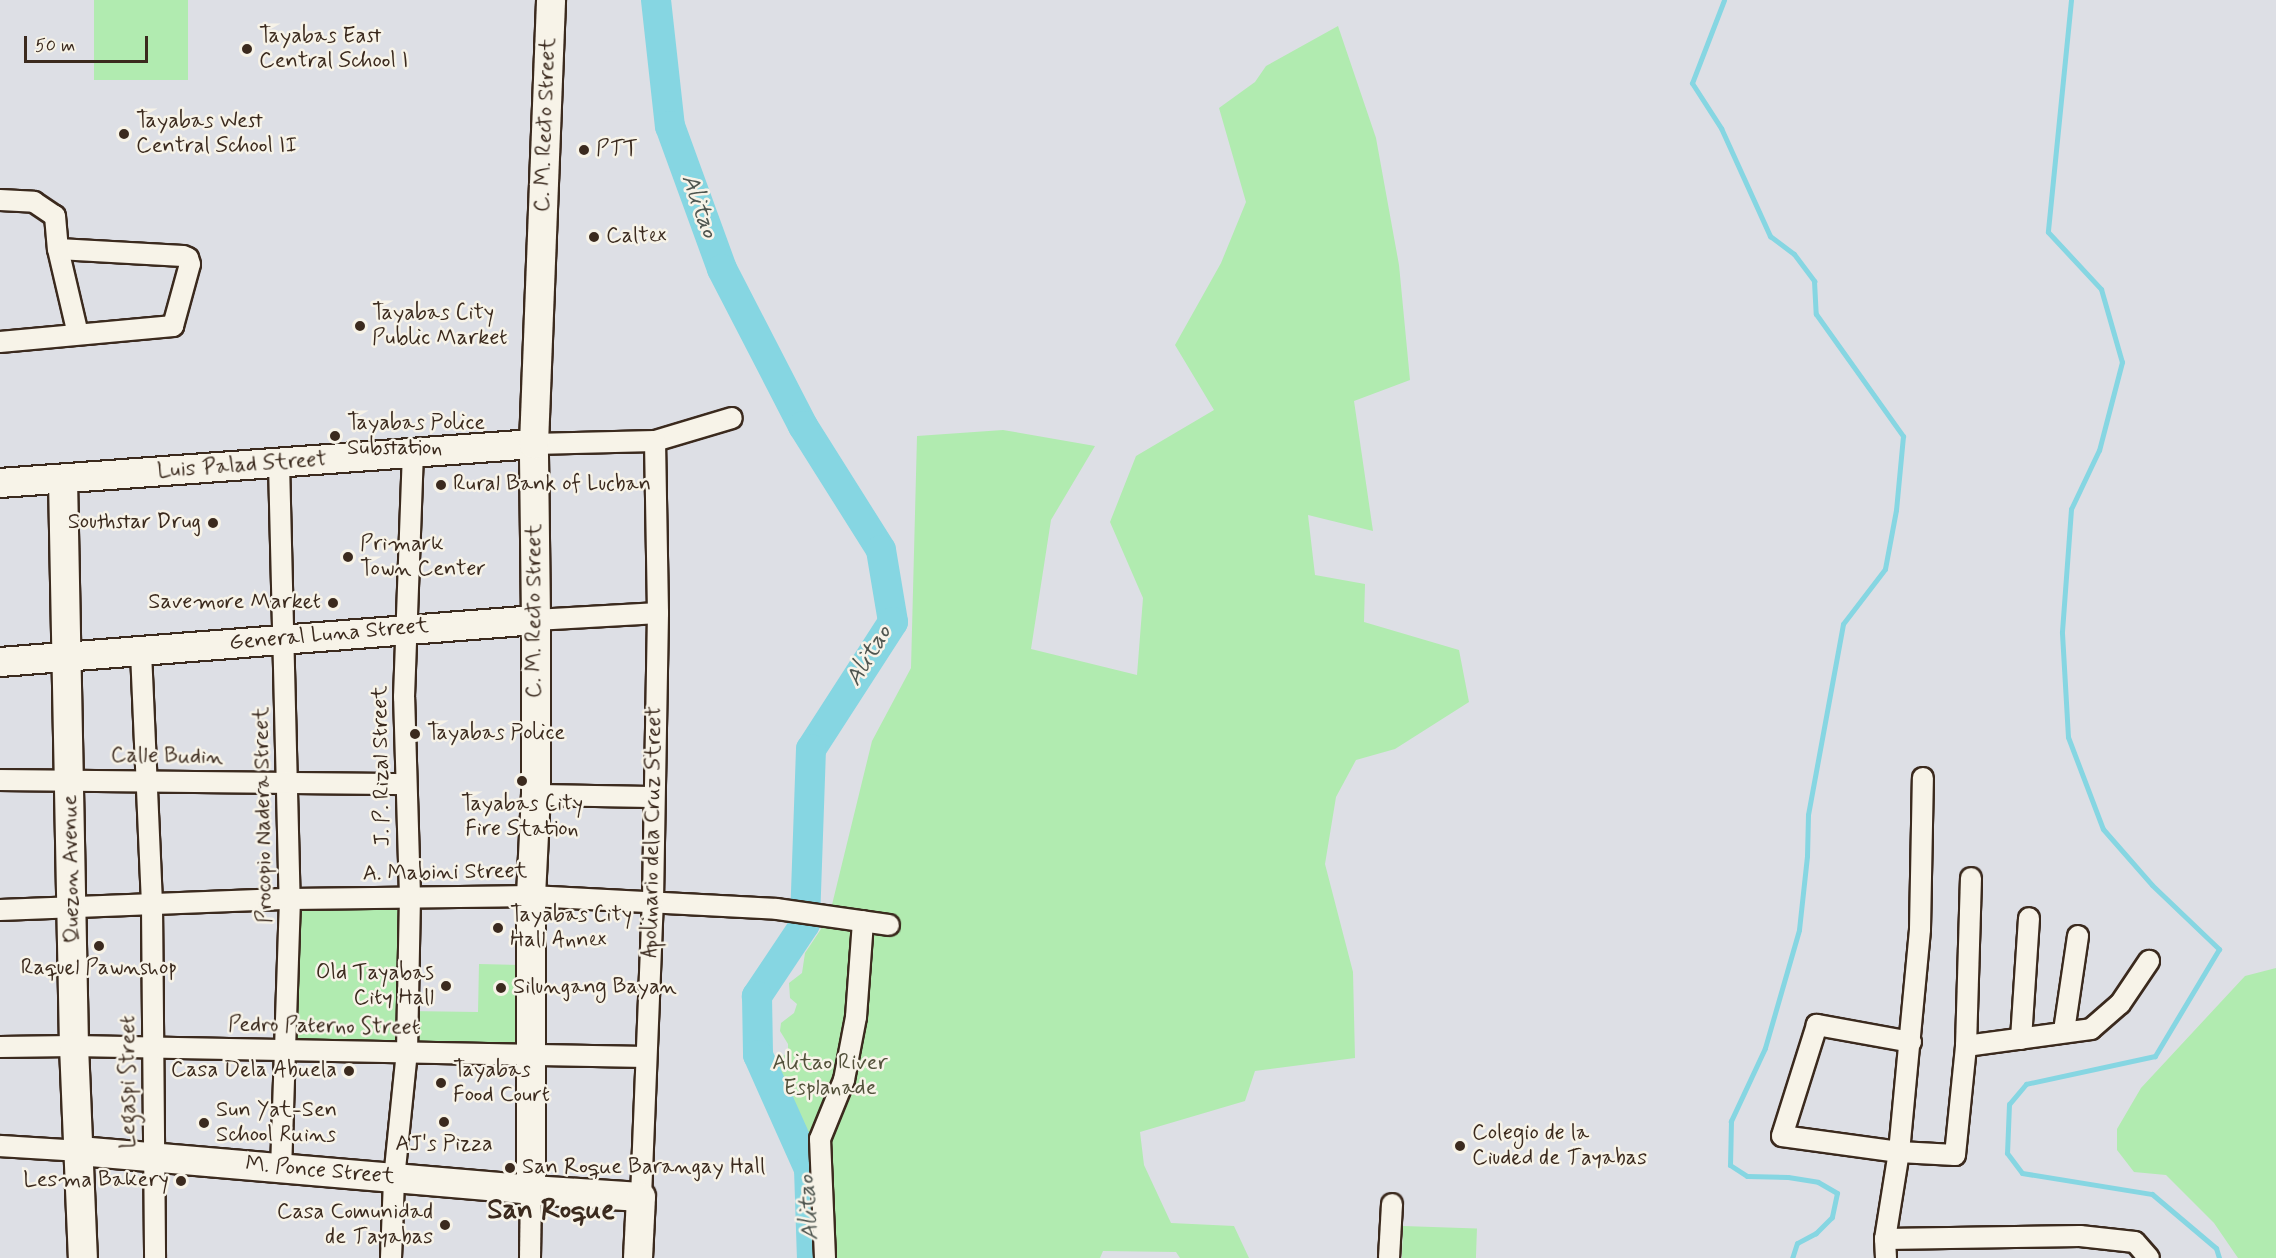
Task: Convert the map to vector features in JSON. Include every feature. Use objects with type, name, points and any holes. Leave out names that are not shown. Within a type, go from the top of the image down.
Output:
[{"type":"main road","name":"C. M. Recto Street","points":[[531,1190],[531,896],[536,795],[534,444],[551,0]]},
{"type":"main road","name":"Luis Palad Street","points":[[0,483],[534,444]]},
{"type":"main road","name":"Quezon Avenue","points":[[63,479],[71,780],[74,1046],[83,1258]]},
{"type":"main road","name":"General Luna Street","points":[[0,663],[406,628],[536,620]]},
{"type":"main road","name":"M. Ponce Street","points":[[79,1151],[281,1167],[394,1179],[641,1197]]},
{"type":"main road","name":"Apolinario dela Cruz Street","points":[[638,1258],[641,1197]]},
{"type":"street","points":[[0,200],[34,202],[55,216],[58,249],[78,334]]},
{"type":"street","points":[[0,342],[173,326],[190,264],[188,258],[58,249]]},
{"type":"street","name":"Luis Palad Street","points":[[534,444],[655,441],[732,418]]},
{"type":"street","name":"Apolinario dela Cruz Street","points":[[641,1197],[653,900],[658,613],[655,441]]},
{"type":"street","name":"J. P. Rizal Street","points":[[391,1258],[394,1179],[407,1052],[410,896],[404,697],[413,453]]},
{"type":"street","name":"Procopio Nadera Street","points":[[279,463],[289,783],[290,899],[281,1167]]},
{"type":"street","name":"General Luna Street","points":[[536,620],[658,613]]},
{"type":"street","name":"Legaspi Street","points":[[141,652],[152,906],[155,1258]]},
{"type":"street","points":[[1923,778],[1920,929],[1911,1042],[1886,1249],[2080,1236],[2135,1242],[2149,1258]]},
{"type":"street","name":"Calle Budin","points":[[0,780],[406,784]]},
{"type":"street","points":[[536,795],[654,797]]},
{"type":"street","points":[[1911,1042],[1817,1024],[1782,1136],[1899,1152],[1954,1155],[1966,1046],[1971,878]]},
{"type":"street","name":"A. Mabini Street","points":[[0,910],[290,899],[531,896],[653,900],[777,909],[889,925]]},
{"type":"street","points":[[2021,1039],[2029,918]]},
{"type":"street","points":[[825,1258],[820,1139],[844,1080],[856,1017],[863,921]]},
{"type":"street","points":[[2064,1031],[2078,936]]},
{"type":"street","points":[[1966,1046],[2091,1029],[2120,1004],[2149,961]]},
{"type":"street","name":"Pedro Paterno Street","points":[[0,1047],[74,1046],[646,1057]]},
{"type":"street","name":"M. Ponce Street","points":[[0,1146],[79,1151]]},
{"type":"street","name":"C. M. Recto Street","points":[[530,1258],[531,1190]]},
{"type":"street","points":[[1389,1258],[1392,1204]]},
{"type":"green space","points":[[94,0],[188,0],[188,80],[94,80]]},
{"type":"green space","name":"Alitao River Esplanade","points":[[1338,26],[1376,138],[1399,265],[1410,380],[1354,401],[1373,531],[1308,515],[1315,575],[1365,584],[1364,622],[1459,650],[1469,702],[1395,749],[1356,760],[1336,797],[1325,864],[1353,972],[1355,1058],[1255,1071],[1245,1101],[1140,1132],[1144,1165],[1171,1223],[1234,1226],[1249,1258],[1180,1258],[1176,1252],[1103,1251],[1100,1258],[812,1258],[809,1169],[783,1113],[783,1083],[775,1070],[776,1062],[788,1052],[788,1044],[780,1031],[781,1023],[794,1013],[797,1004],[790,998],[789,983],[802,973],[805,953],[829,917],[872,741],[911,668],[917,436],[1003,430],[1095,446],[1051,520],[1031,649],[1137,675],[1143,598],[1110,522],[1136,456],[1214,410],[1175,345],[1221,263],[1246,202],[1219,108],[1255,82],[1266,66]]},
{"type":"green space","points":[[410,896],[408,1011],[478,1012],[479,964],[523,965],[522,1050],[285,1050],[290,899]]},
{"type":"green space","points":[[2276,968],[2276,1258],[2238,1258],[2214,1223],[2166,1175],[2134,1172],[2117,1150],[2117,1129],[2141,1088],[2245,976]]},
{"type":"green space","points":[[1403,1226],[1477,1229],[1476,1258],[1402,1258]]},
{"type":"waterway","name":"Alitao","points":[[656,0],[670,126],[722,269],[803,426],[881,550],[893,622],[811,749],[805,924],[757,996],[758,1055],[809,1169],[812,1258]]},
{"type":"waterway","points":[[1724,0],[1692,83],[1721,128],[1770,236],[1794,254],[1814,281],[1816,314],[1903,436],[1896,510],[1885,569],[1843,624],[1808,815],[1807,856],[1799,930],[1765,1048],[1731,1121],[1730,1165],[1747,1176],[1788,1177],[1818,1182],[1837,1193],[1832,1217],[1816,1233],[1797,1243],[1792,1258]]},
{"type":"waterway","points":[[2071,0],[2048,232],[2101,289],[2122,362],[2099,450],[2071,509],[2062,633],[2068,737],[2103,829],[2152,885],[2219,949],[2155,1056],[2026,1084],[2009,1104],[2007,1153],[2022,1173],[2152,1194],[2216,1248],[2219,1258]]},
{"type":"place","name":"Tayabas East Central School I","points":[[247,49]]},
{"type":"place","name":"Tayabas West Central School II","points":[[124,134]]},
{"type":"place","name":"PTT","points":[[584,150]]},
{"type":"place","name":"Caltex","points":[[594,237]]},
{"type":"place","name":"Tayabas City Public Market","points":[[360,326]]},
{"type":"place","name":"Tayabas Police Substation","points":[[335,436]]},
{"type":"place","name":"Rural Bank of Lucban","points":[[441,485]]},
{"type":"place","name":"Southstar Drug","points":[[213,523]]},
{"type":"place","name":"Primark Town Center","points":[[348,557]]},
{"type":"place","name":"Savemore Market","points":[[333,603]]},
{"type":"place","name":"Tayabas Police","points":[[415,734]]},
{"type":"place","name":"Tayabas City Fire Station","points":[[522,781]]},
{"type":"place","name":"Tayabas City Hall Annex","points":[[498,928]]},
{"type":"place","name":"Raquel Pawnshop","points":[[99,946]]},
{"type":"place","name":"Old Tayabas City Hall","points":[[446,986]]},
{"type":"place","name":"Silungang Bayan","points":[[501,988]]},
{"type":"place","name":"Casa Dela Abuela","points":[[349,1071]]},
{"type":"place","name":"Tayabas Food Court","points":[[441,1083]]},
{"type":"place","name":"AJ's Pizza","points":[[444,1122]]},
{"type":"place","name":"Sun Yat-Sen School Ruins","points":[[204,1123]]},
{"type":"place","name":"Colegio de la Ciuded de Tayabas","points":[[1460,1146]]},
{"type":"place","name":"San Roque Barangay Hall","points":[[510,1168]]},
{"type":"place","name":"Lesma Bakery","points":[[181,1181]]},
{"type":"place","name":"Casa Comunidad de Tayabas","points":[[445,1225]]},
{"type":"district","name":"San Roque","points":[[551,1211]]}]
